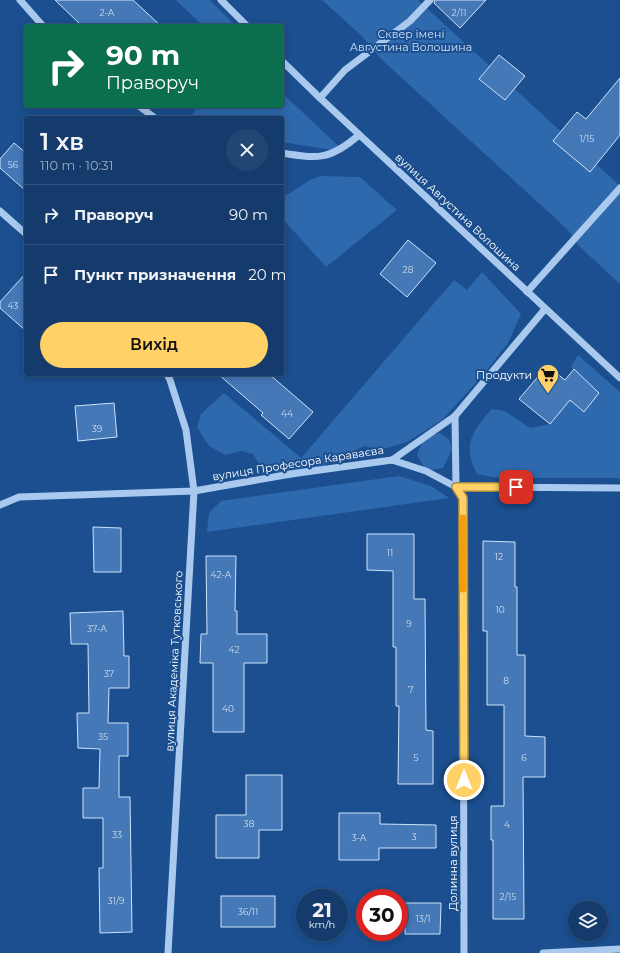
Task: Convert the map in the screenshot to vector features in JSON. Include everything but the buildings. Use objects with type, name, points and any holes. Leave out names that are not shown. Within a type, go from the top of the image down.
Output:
[{"type":"street","points":[[20,0],[41,24]]},
{"type":"street","points":[[220,0],[245,24]]},
{"type":"street","points":[[320,98],[345,70],[410,21],[430,0]]},
{"type":"street","name":"вулиця Августина Волошина","points":[[284,63],[359,135],[620,378]]},
{"type":"street","points":[[142,108],[152,116]]},
{"type":"street","points":[[284,153],[310,158],[332,155],[359,135]]},
{"type":"street","points":[[527,292],[620,188]]},
{"type":"street","points":[[0,211],[24,232]]},
{"type":"street","points":[[392,460],[455,416],[545,309]]},
{"type":"street","name":"вулиця Академіка Тутковського","points":[[168,376],[186,430],[194,491],[168,953]]},
{"type":"street","points":[[455,416],[456,487]]},
{"type":"street","name":"вулиця Професора Караваєва","points":[[0,505],[19,497],[194,491],[292,474],[392,460],[426,471],[456,487],[620,488]]},
{"type":"street","name":"Долинна вулиця","points":[[456,487],[463,498],[464,953]]},
{"type":"street","points":[[543,953],[620,949]]},
{"type":"green space","points":[[176,0],[210,0],[234,24],[201,24]]},
{"type":"green space","name":"Сквер імені Августина Волошина","points":[[322,0],[418,0],[620,186],[620,284],[579,246],[568,230],[380,58],[362,36]]},
{"type":"green space","points":[[284,95],[345,152],[284,142],[284,116],[191,116],[197,108],[284,108]]},
{"type":"green space","points":[[321,176],[360,177],[397,210],[326,267],[284,220],[284,197],[312,179]]},
{"type":"green space","points":[[482,272],[521,314],[508,343],[484,374],[442,420],[407,442],[380,450],[364,446],[330,463],[290,479],[259,464],[253,454],[241,451],[226,455],[209,446],[197,427],[201,414],[224,393],[301,458],[454,280],[467,290]]},
{"type":"green space","points":[[578,355],[620,392],[620,478],[498,478],[477,474],[470,455],[471,439],[479,424],[492,409],[505,411],[530,428],[550,424],[570,400],[584,412],[599,393],[571,367]]},
{"type":"green space","points":[[440,433],[449,439],[452,450],[443,468],[426,471],[417,455],[427,437]]},
{"type":"green space","points":[[399,476],[431,486],[449,498],[207,532],[209,513],[221,501]]},
{"type":"slow traffic","points":[[463,518],[463,589]]},
{"type":"place","name":"Продукти","points":[[548,394]]},
{"type":"route","points":[[464,780],[463,498],[456,487],[516,487]]}]
